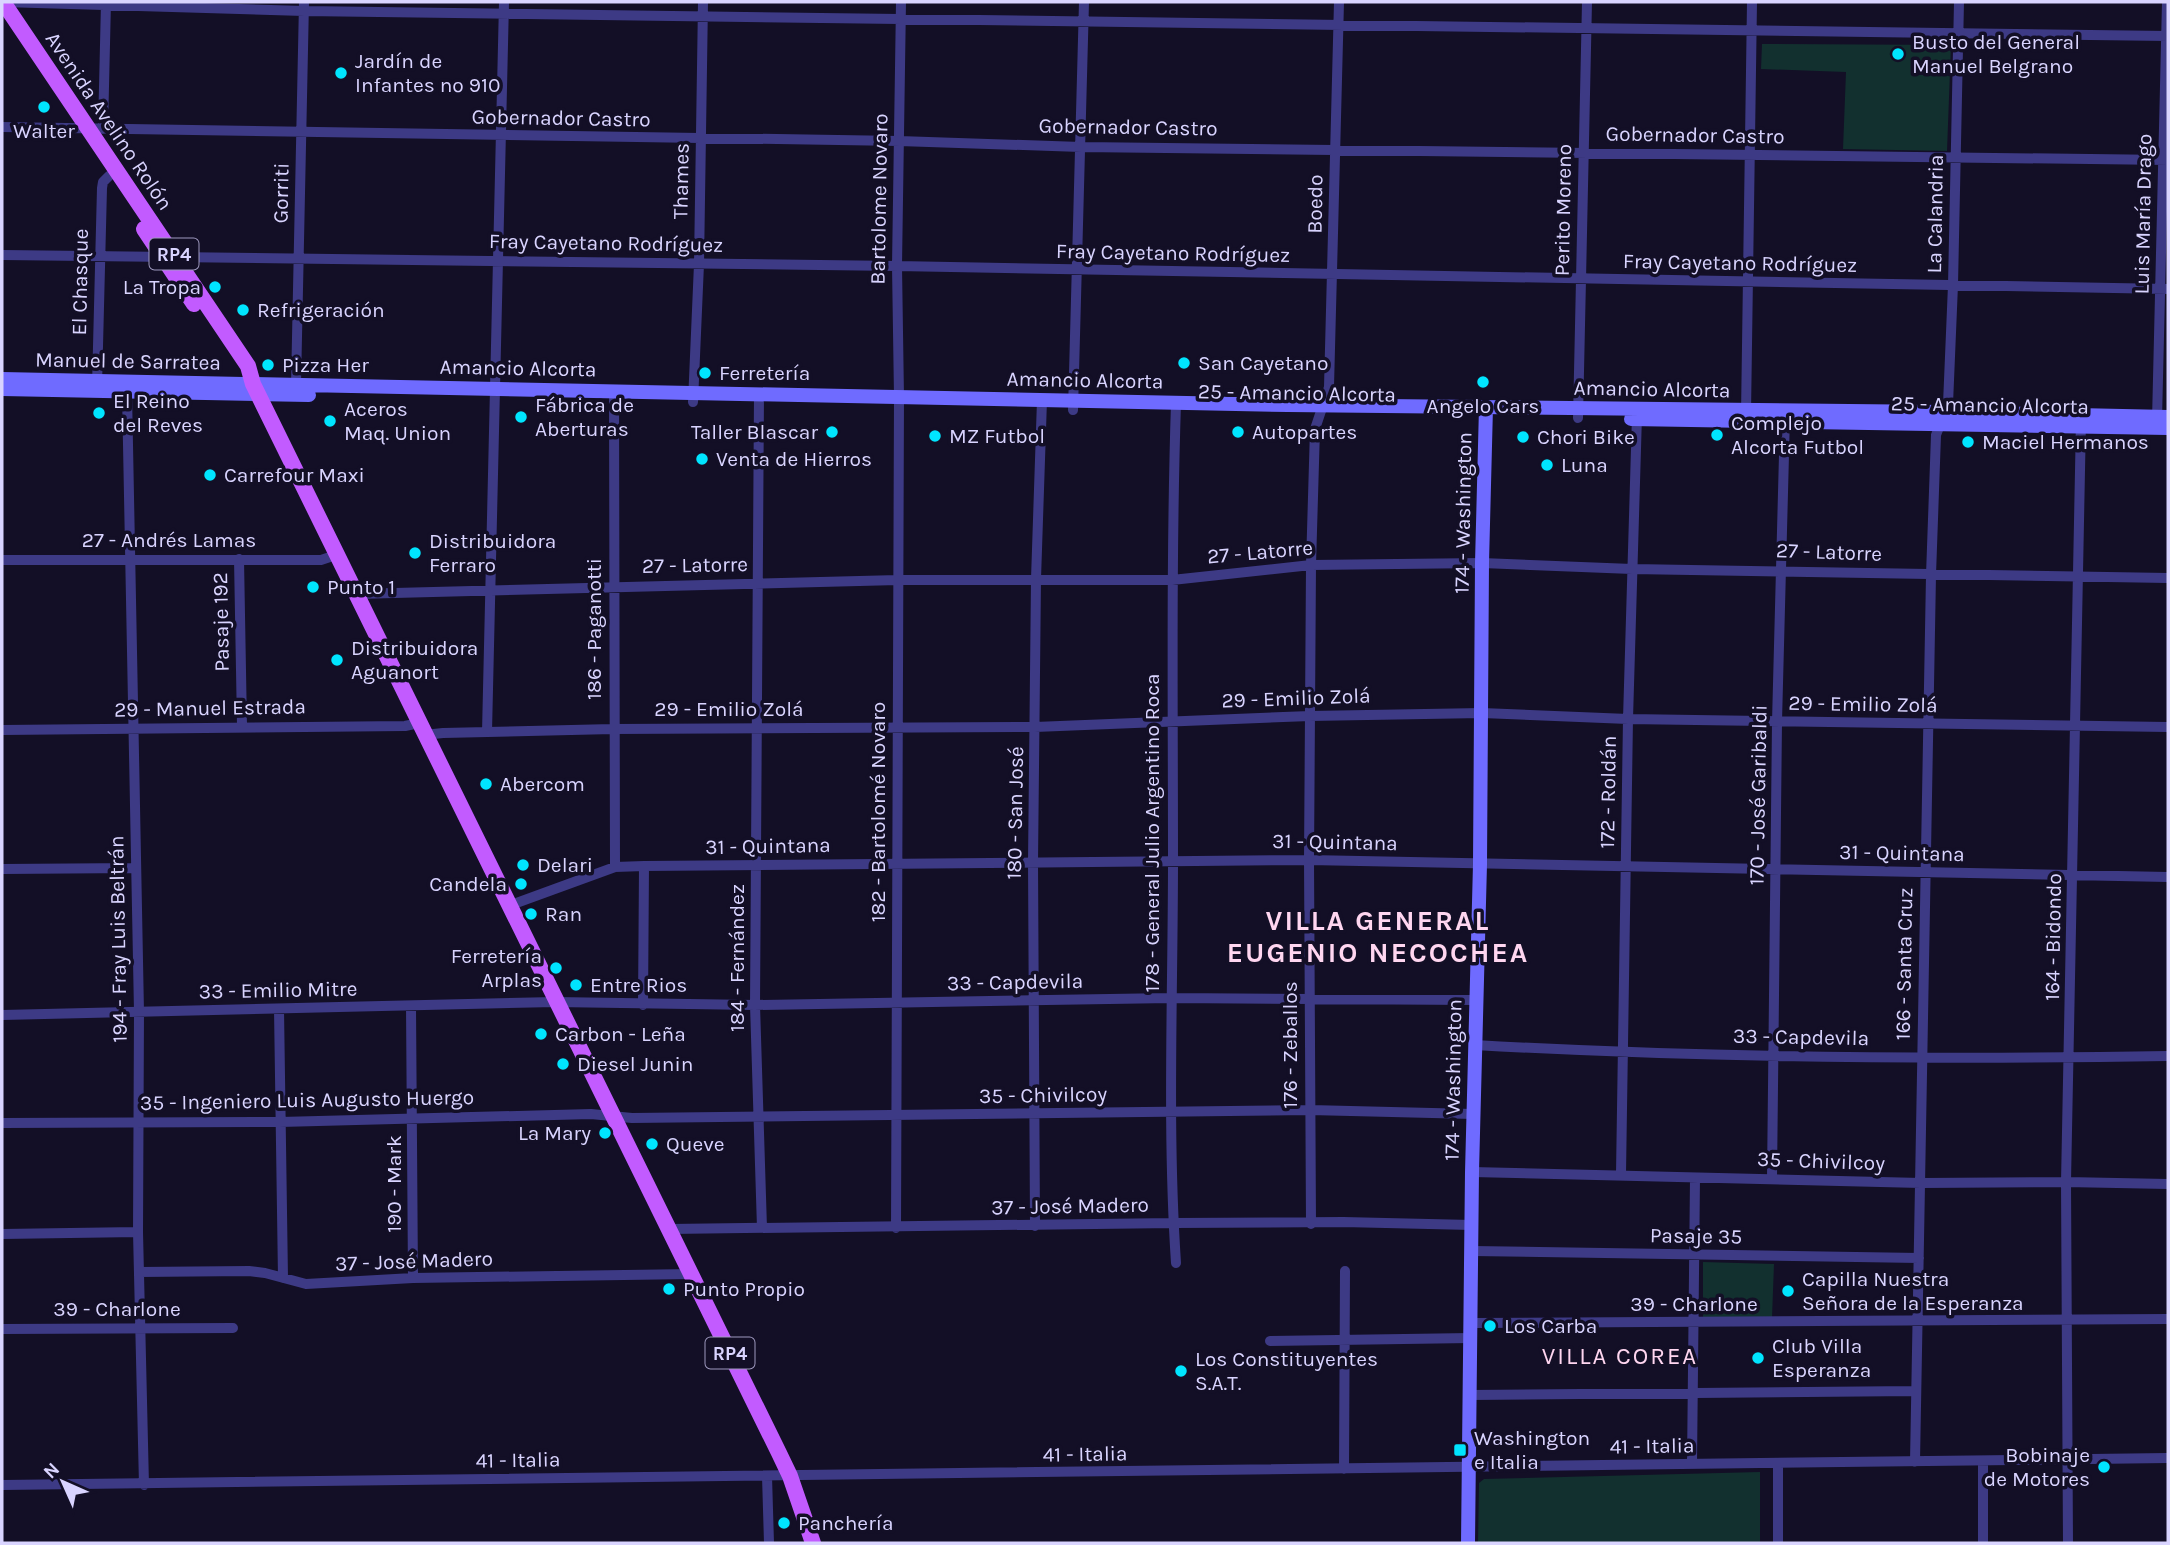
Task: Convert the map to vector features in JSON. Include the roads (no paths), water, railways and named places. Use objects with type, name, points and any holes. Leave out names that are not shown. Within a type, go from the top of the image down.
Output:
[{"type":"main road","name":"Avenida Avelino Rolón","points":[[3,2],[89,128],[170,257]]},
{"type":"main road","name":"Avenida Avelino Rolón","points":[[2,17],[89,128],[109,176],[248,366],[255,389]]},
{"type":"main road","name":"Manuel de Sarratea","points":[[2,379],[97,387],[255,389]]},
{"type":"main road","name":"Amancio Alcorta","points":[[255,389],[296,385],[494,394]]},
{"type":"main road","points":[[2,389],[97,387],[127,393],[255,389],[1042,405]]},
{"type":"main road","name":"RP4","points":[[255,389],[790,1476],[813,1543]]},
{"type":"main road","name":"Amancio Alcorta","points":[[1042,405],[1320,410]]},
{"type":"main road","name":"25 - Amancio Alcorta","points":[[1320,410],[1578,414]]},
{"type":"main road","name":"174 - Washington","points":[[1468,1543],[1486,412]]},
{"type":"main road","name":"Amancio Alcorta","points":[[1578,414],[1637,414]]},
{"type":"main road","points":[[1637,414],[1941,419]]},
{"type":"main road","name":"25 - Amancio Alcorta","points":[[1941,419],[2163,423]]},
{"type":"street","points":[[3,2],[304,6],[503,14],[2167,36]]},
{"type":"street","points":[[487,732],[504,2]]},
{"type":"street","name":"Thames","points":[[694,398],[703,2]]},
{"type":"street","name":"Bartolome Novaro","points":[[899,401],[897,266],[901,2]]},
{"type":"street","points":[[1073,405],[1084,2]]},
{"type":"street","name":"Boedo","points":[[1320,410],[1329,387],[1339,2]]},
{"type":"street","name":"Perito Moreno","points":[[1578,414],[1587,2]]},
{"type":"street","points":[[1746,416],[1752,2]]},
{"type":"street","name":"La Calandria","points":[[1941,419],[1948,404],[1959,2]]},
{"type":"street","name":"Luis María Drago","points":[[2163,423],[2167,2]]},
{"type":"street","points":[[89,128],[106,4]]},
{"type":"street","name":"Gorriti","points":[[296,385],[304,6]]},
{"type":"street","name":"Gobernador Castro","points":[[2,127],[899,141],[1081,147],[2166,160]]},
{"type":"street","name":"El Chasque","points":[[97,387],[102,188],[103,182],[109,176]]},
{"type":"street","name":"Fray Cayetano Rodríguez","points":[[2,255],[897,266],[2164,289]]},
{"type":"street","name":"194 - Fray Luis Beltrán","points":[[127,393],[139,1012],[138,1232],[144,1485]]},
{"type":"street","name":"186 - Paganotti","points":[[614,395],[615,867]]},
{"type":"street","name":"184 - Fernández","points":[[758,399],[755,1005],[762,1228]]},
{"type":"street","name":"182 - Bartolomé Novaro","points":[[896,1228],[899,401]]},
{"type":"street","name":"180 - San José","points":[[1035,1226],[1033,862],[1042,405]]},
{"type":"street","name":"178 - General Julio Argentino Roca","points":[[1176,407],[1171,722],[1171,1112],[1176,1263]]},
{"type":"street","name":"176 - Zeballos","points":[[1311,1224],[1311,565],[1315,429],[1320,410]]},
{"type":"street","name":"172 - Roldán","points":[[1621,1174],[1625,1054],[1628,719],[1637,414]]},
{"type":"street","name":"170 - José Garibaldi","points":[[1772,1178],[1777,722],[1785,417]]},
{"type":"street","name":"166 - Santa Cruz","points":[[1915,1462],[1927,724],[1931,575],[1941,419]]},
{"type":"street","name":"164 - Bidondo","points":[[2068,1543],[2066,1182],[2081,422]]},
{"type":"street","name":"27 - Andrés Lamas","points":[[2,560],[321,560],[336,555]]},
{"type":"street","name":"Pasaje 192","points":[[239,559],[242,726]]},
{"type":"street","name":"27 - Latorre","points":[[356,594],[898,580],[1172,580],[1311,565],[1482,563],[1632,569],[2168,578]]},
{"type":"street","name":"29 - Emilio Zolá","points":[[421,729],[487,732],[1035,727],[1310,716],[1482,713],[1628,719],[2168,727]]},
{"type":"street","name":"29 - Manuel Estrada","points":[[2,730],[242,726],[404,726],[421,729]]},
{"type":"street","name":"31 - Quintana","points":[[509,906],[615,867],[644,866],[1309,860],[2168,877]]},
{"type":"street","points":[[643,1005],[644,866]]},
{"type":"street","points":[[2,869],[136,869]]},
{"type":"street","name":"33 - Capdevila","points":[[555,1002],[755,1005],[1171,998],[1475,1000]]},
{"type":"street","name":"33 - Emilio Mitre","points":[[2,1014],[555,1002]]},
{"type":"street","name":"190 - Mark","points":[[411,1006],[413,1278]]},
{"type":"street","points":[[279,1009],[283,1278]]},
{"type":"street","name":"33 - Capdevila","points":[[1475,1045],[1625,1054],[1921,1058],[2168,1056]]},
{"type":"street","name":"35 - Chivilcoy","points":[[612,1116],[897,1116],[1310,1110],[1473,1114]]},
{"type":"street","name":"35 - Ingeniero Luis Augusto Huergo","points":[[2,1123],[280,1122],[591,1114],[612,1116]]},
{"type":"street","name":"35 - Chivilcoy","points":[[1472,1172],[1921,1183],[2168,1184]]},
{"type":"street","points":[[1692,1464],[1695,1178]]},
{"type":"street","name":"37 - José Madero","points":[[669,1229],[1343,1222],[1472,1225]]},
{"type":"street","points":[[2,1234],[138,1232]]},
{"type":"street","name":"Pasaje 35","points":[[1472,1251],[1919,1258]]},
{"type":"street","name":"37 - José Madero","points":[[139,1272],[249,1271],[306,1284],[413,1278],[691,1274]]},
{"type":"street","points":[[1344,1469],[1345,1272]]},
{"type":"street","name":"39 - Charlone","points":[[1270,1341],[1471,1330],[1693,1323],[2168,1319]]},
{"type":"street","name":"39 - Charlone","points":[[2,1329],[233,1328]]},
{"type":"street","points":[[1470,1395],[1916,1391]]},
{"type":"street","name":"41 - Italia","points":[[2,1485],[2168,1458]]},
{"type":"street","points":[[1983,1461],[1983,1543]]},
{"type":"street","points":[[1778,1463],[1778,1543]]},
{"type":"street","points":[[767,1476],[769,1543]]},
{"type":"place","name":"Busto del General Manuel Belgrano","points":[[1898,54]]},
{"type":"place","name":"Jardín de Infantes nº 910","points":[[341,73]]},
{"type":"place","name":"Walter","points":[[44,107]]},
{"type":"place","name":"La Tropa","points":[[215,287]]},
{"type":"place","name":"Refrigeración","points":[[243,310]]},
{"type":"place","name":"San Cayetano","points":[[1184,363]]},
{"type":"place","name":"Pizza Her","points":[[268,365]]},
{"type":"place","name":"Ferretería","points":[[705,373]]},
{"type":"place","name":"Angelo Cars","points":[[1483,382]]},
{"type":"place","name":"El Reino del Reves","points":[[99,413]]},
{"type":"place","name":"Fábrica de Aberturas","points":[[521,417]]},
{"type":"place","name":"Aceros Maq. Union","points":[[330,421]]},
{"type":"place","name":"Taller Blascar","points":[[832,432]]},
{"type":"place","name":"Autopartes","points":[[1238,432]]},
{"type":"place","name":"Complejo Alcorta Futbol","points":[[1717,435]]},
{"type":"place","name":"MZ Futbol","points":[[935,436]]},
{"type":"place","name":"Chori Bike","points":[[1523,437]]},
{"type":"place","name":"Maciel Hermanos","points":[[1968,442]]},
{"type":"place","name":"Venta de Hierros","points":[[702,459]]},
{"type":"place","name":"Luna","points":[[1547,465]]},
{"type":"place","name":"Carrefour Maxi","points":[[210,475]]},
{"type":"place","name":"Distribuidora Ferraro","points":[[415,553]]},
{"type":"place","name":"Punto 1","points":[[313,587]]},
{"type":"place","name":"Distribuidora Aguanort","points":[[337,660]]},
{"type":"place","name":"Abercom","points":[[486,784]]},
{"type":"place","name":"Delari","points":[[523,865]]},
{"type":"place","name":"Candela","points":[[521,884]]},
{"type":"place","name":"Ran","points":[[531,914]]},
{"type":"place","name":"Ferretería Arplas","points":[[556,968]]},
{"type":"place","name":"Entre Rios","points":[[576,985]]},
{"type":"place","name":"Carbon - Leña","points":[[541,1034]]},
{"type":"place","name":"Diesel Junin","points":[[563,1064]]},
{"type":"place","name":"La Mary","points":[[605,1133]]},
{"type":"place","name":"Queve","points":[[652,1144]]},
{"type":"place","name":"Punto Propio","points":[[669,1289]]},
{"type":"place","name":"Capilla Nuestra Señora de la Esperanza","points":[[1788,1291]]},
{"type":"place","name":"Los Carba","points":[[1490,1326]]},
{"type":"place","name":"Club Villa Esperanza","points":[[1758,1358]]},
{"type":"place","name":"Los Constituyentes S.A.T.","points":[[1181,1371]]},
{"type":"place","name":"Washington e Italia","points":[[1460,1450]]},
{"type":"place","name":"Bobinaje de Motores","points":[[2104,1467]]},
{"type":"place","name":"Panchería","points":[[784,1523]]},
{"type":"district","name":"VILLA GENERAL EUGENIO NECOCHEA","points":[[1378,936]]},
{"type":"district","name":"VILLA COREA","points":[[1620,1356]]}]
